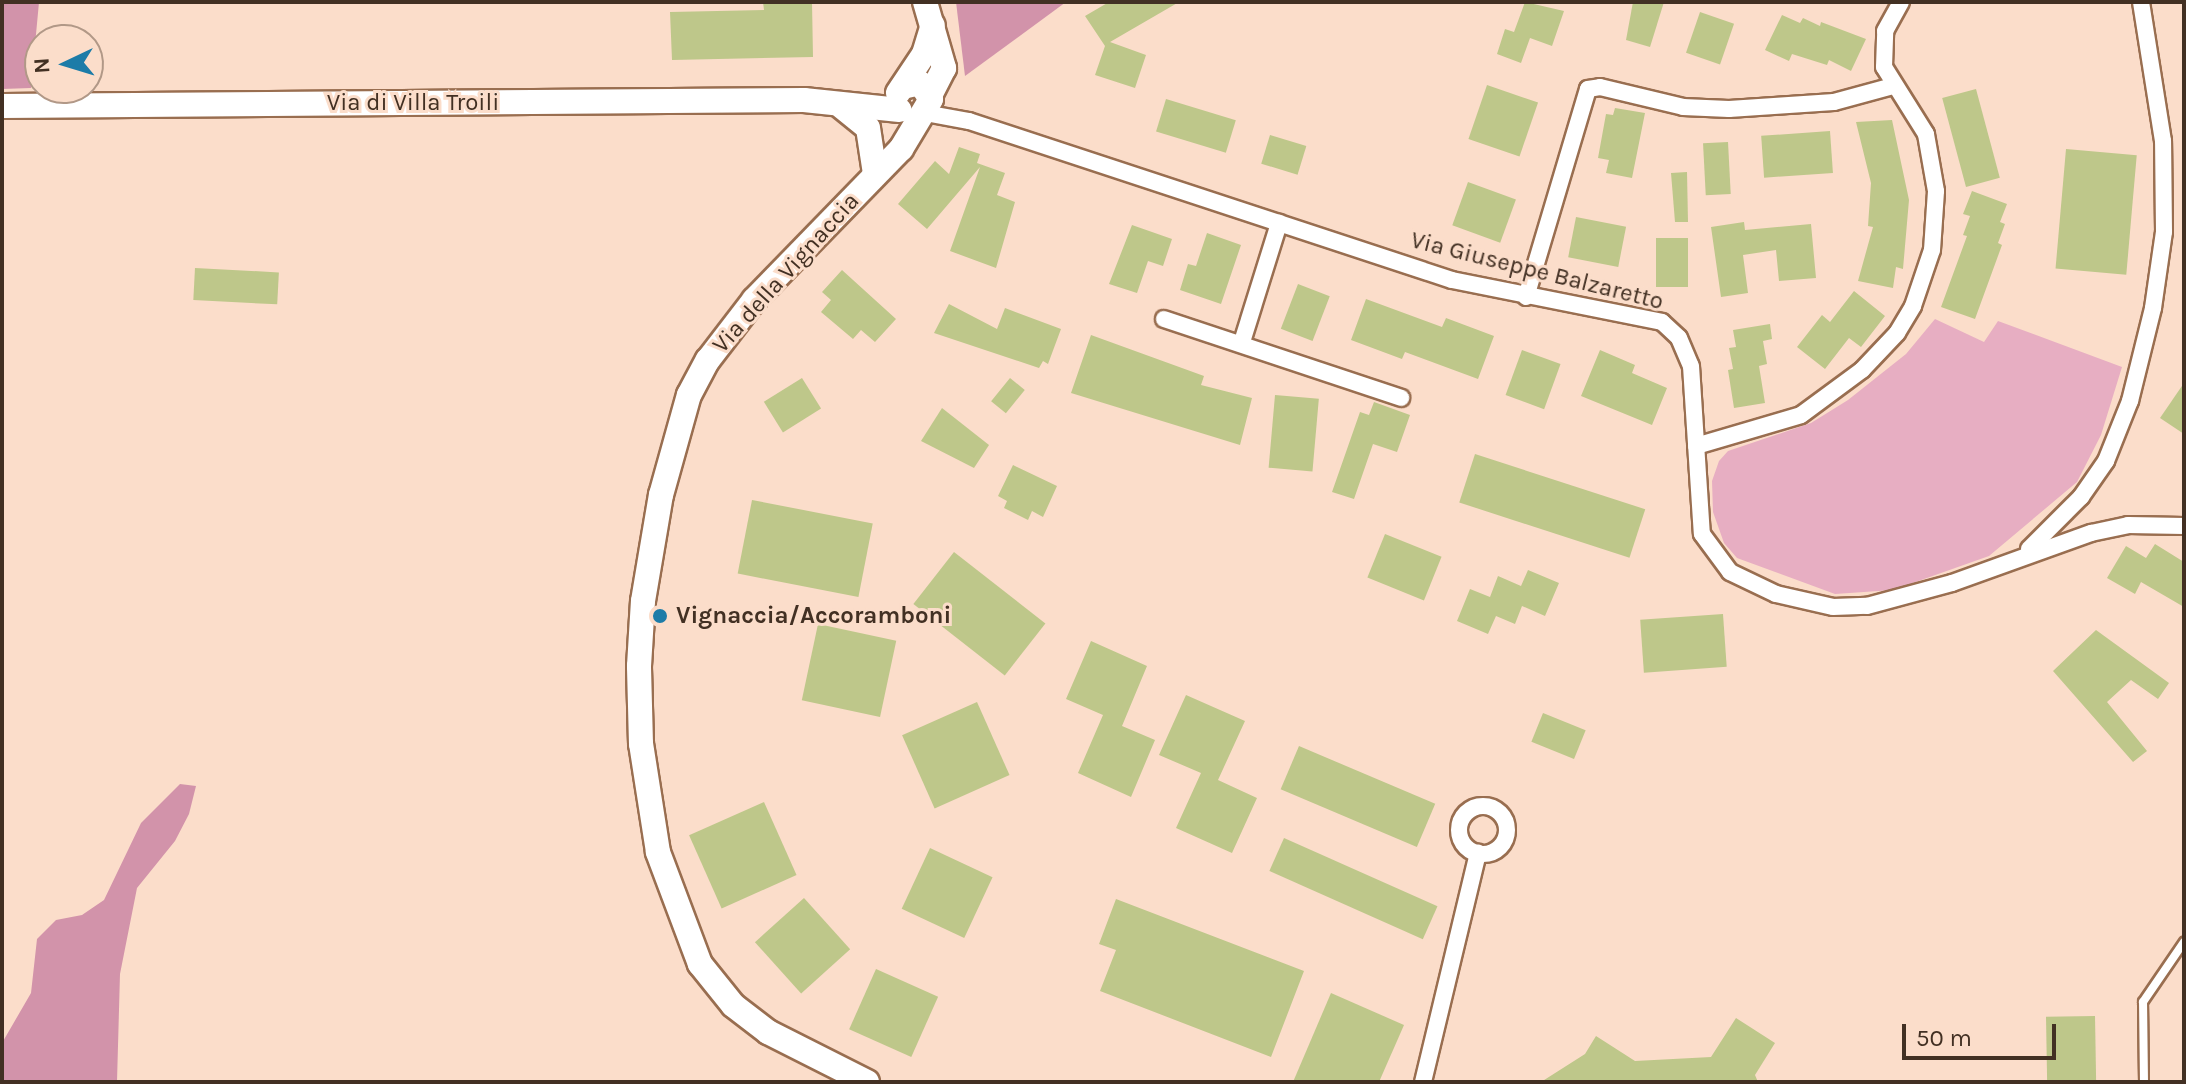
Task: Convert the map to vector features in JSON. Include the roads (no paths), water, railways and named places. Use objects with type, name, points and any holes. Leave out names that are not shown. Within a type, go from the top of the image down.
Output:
[{"type":"street","points":[[1696,446],[1801,415],[1862,370],[1897,333],[1913,306],[1932,250],[1935,179],[1920,121],[1893,86],[1884,67],[1883,40],[1901,2]]},
{"type":"street","points":[[2025,552],[2086,492],[2106,461],[2130,401],[2151,320],[2164,232],[2164,162],[2152,50],[2141,2]]},
{"type":"street","name":"Via della Vignaccia","points":[[867,1082],[760,1026],[733,1005],[700,964],[658,852],[641,744],[639,666],[661,495],[689,395],[744,312],[875,174],[914,102],[929,13]]},
{"type":"street","points":[[1526,297],[1588,89],[1683,107],[1729,109],[1834,102],[1893,86]]},
{"type":"street","points":[[823,100],[863,121],[873,140],[875,174]]},
{"type":"street","name":"Via Giuseppe Balzaretto","points":[[914,102],[1442,277],[1526,297],[1646,317],[1673,331],[1691,366],[1696,498],[1706,542],[1737,577],[1776,594],[1823,606],[1867,606],[1981,573],[2025,552],[2115,527],[2184,526]]},
{"type":"street","name":"Via di Villa Troili","points":[[2,106],[914,102]]},
{"type":"street","points":[[1242,342],[1279,223]]},
{"type":"street","points":[[1164,319],[1242,342],[1401,398]]},
{"type":"street","points":[[1423,1082],[1478,853]]},
{"type":"lane","points":[[2144,1082],[2143,1002],[2184,942]]},
{"type":"place","name":"Vignaccia/Accoramboni","points":[[660,616]]}]
